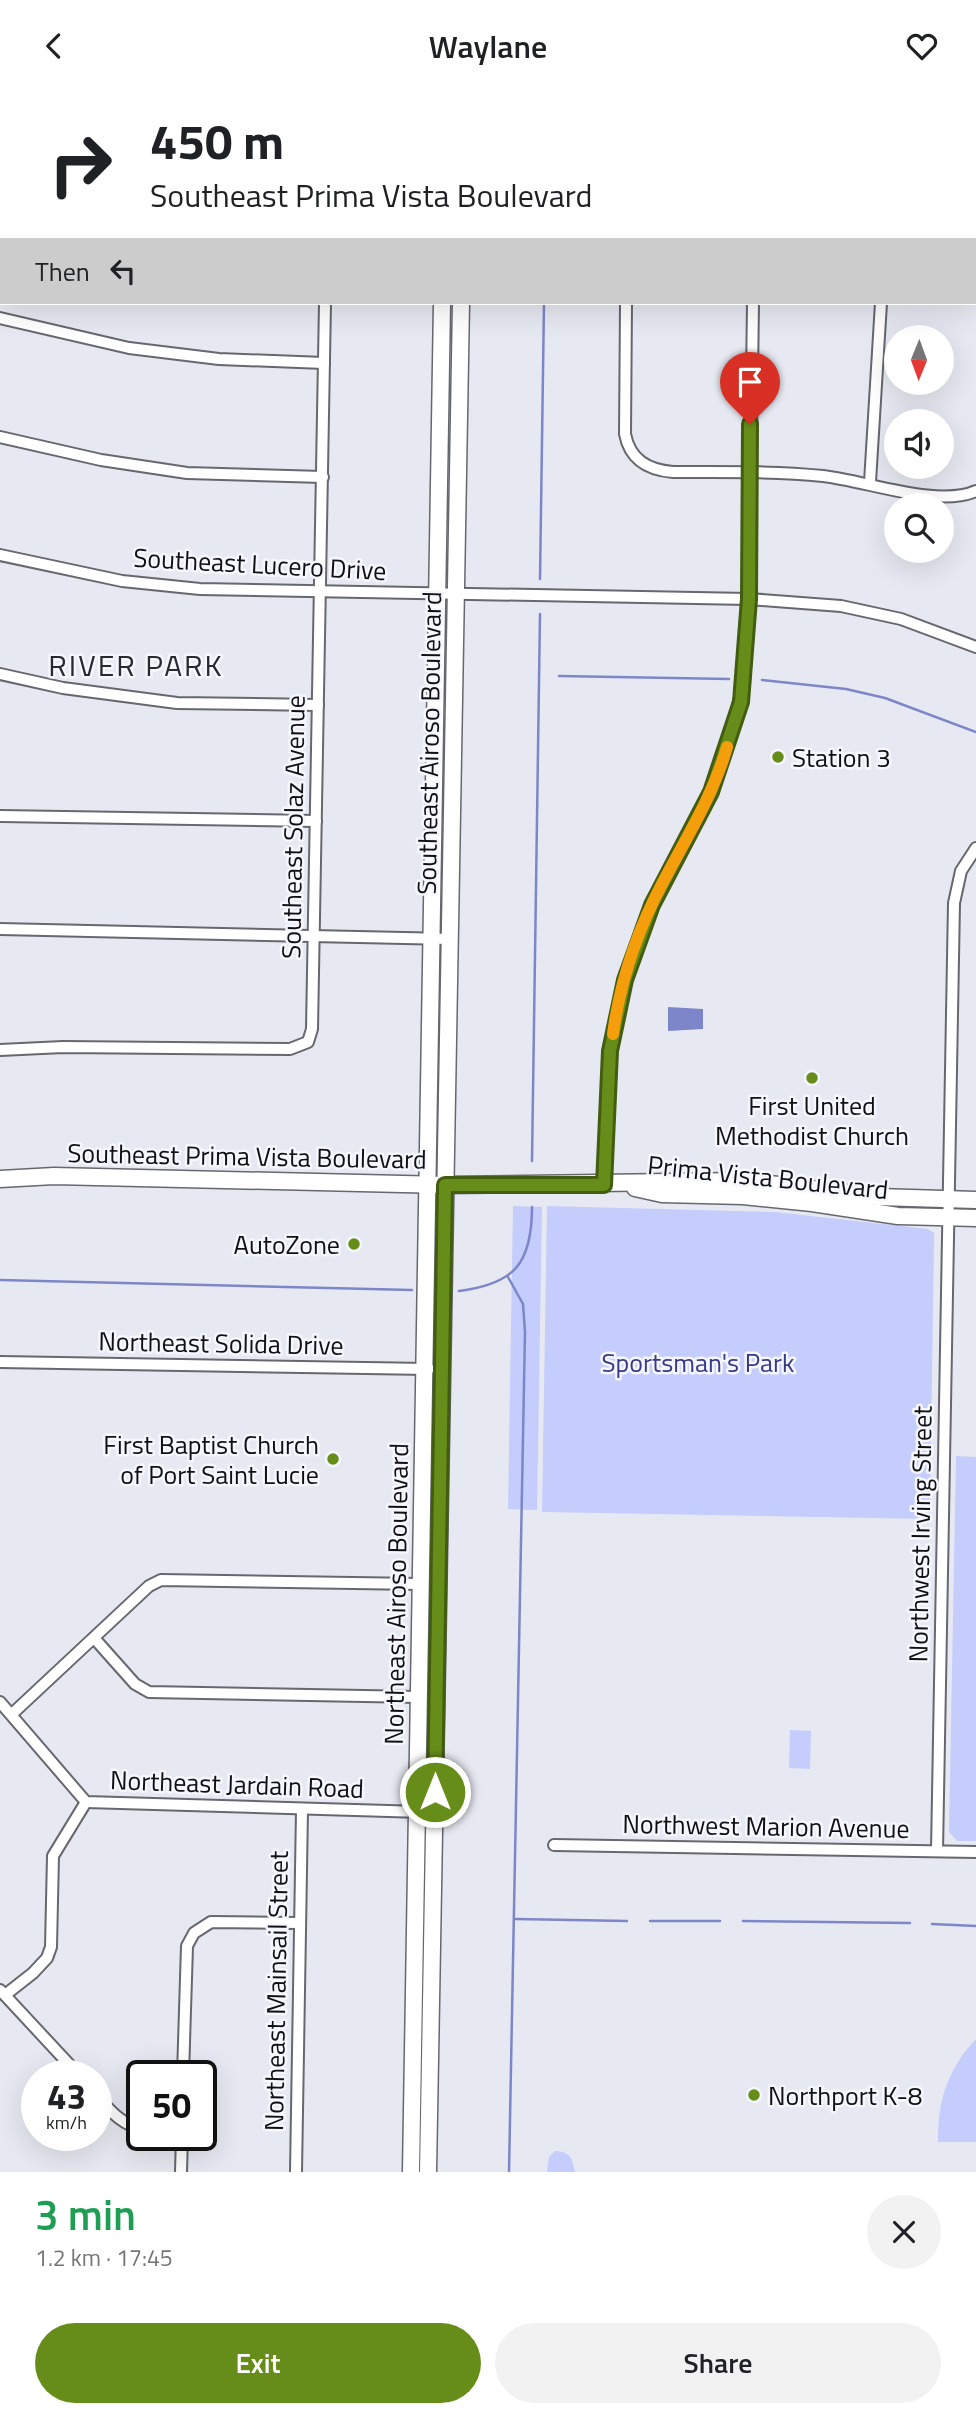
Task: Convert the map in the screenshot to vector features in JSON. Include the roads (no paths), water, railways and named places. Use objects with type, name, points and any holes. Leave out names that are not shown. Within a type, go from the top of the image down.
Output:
[{"type":"main road","name":"Southeast Airoso Boulevard","points":[[437,1185],[432,938],[442,305]]},
{"type":"main road","name":"Southeast Airoso Boulevard","points":[[437,1185],[450,939],[461,305]]},
{"type":"main road","points":[[440,429],[459,430]]},
{"type":"main road","points":[[435,763],[453,763]]},
{"type":"main road","name":"Southeast Prima Vista Boulevard","points":[[0,1179],[54,1176],[437,1185],[612,1185]]},
{"type":"main road","name":"Prima Vista Boulevard","points":[[612,1185],[664,1180],[757,1181],[878,1197],[976,1200]]},
{"type":"main road","name":"Northeast Airoso Boulevard","points":[[411,2172],[418,1812],[419,1584],[425,1369],[437,1185]]},
{"type":"main road","name":"Northeast Airoso Boulevard","points":[[428,2172],[442,1369],[437,1185]]},
{"type":"main road","name":"Prima Vista Boulevard","points":[[612,1185],[662,1194],[746,1196],[898,1216],[976,1217]]},
{"type":"street","name":"Southeast Solaz Avenue","points":[[0,1050],[63,1047],[290,1049],[307,1042],[312,1029],[325,305]]},
{"type":"street","points":[[626,305],[624,425],[632,454],[644,465],[660,471],[822,476],[870,482],[928,498],[976,491]]},
{"type":"street","points":[[612,1185],[607,1090],[615,1015],[630,960],[652,905],[697,823],[725,755],[744,682],[749,599],[753,305]]},
{"type":"street","points":[[870,482],[881,305]]},
{"type":"street","points":[[0,318],[129,348],[219,359],[324,363]]},
{"type":"street","points":[[0,437],[101,460],[187,473],[323,477]]},
{"type":"street","name":"Southeast Lucero Drive","points":[[0,555],[122,581],[200,590],[749,599],[841,606],[901,619],[976,647]]},
{"type":"street","points":[[0,674],[62,688],[177,703],[318,705]]},
{"type":"street","points":[[0,816],[316,821]]},
{"type":"street","name":"Northwest Irving Street","points":[[937,1851],[954,903],[961,871],[976,848]]},
{"type":"street","points":[[0,929],[450,939]]},
{"type":"street","name":"Northeast Solida Drive","points":[[0,1362],[442,1369]]},
{"type":"street","points":[[12,1714],[149,1586],[168,1578],[419,1584]]},
{"type":"street","points":[[94,1639],[135,1684],[149,1692],[419,1697]]},
{"type":"street","name":"Northeast Jardain Road","points":[[0,1702],[86,1802],[435,1812]]},
{"type":"street","points":[[65,2060],[3,1992],[47,1958],[51,1947],[53,1856],[86,1802]]},
{"type":"street","name":"Northeast Mainsail Street","points":[[296,2172],[302,1810]]},
{"type":"street","name":"Northwest Marion Avenue","points":[[554,1845],[976,1852]]},
{"type":"street","points":[[183,2060],[187,1946],[194,1933],[211,1922],[299,1923]]},
{"type":"street","points":[[181,2172],[182,2151]]},
{"type":"waterway","points":[[540,579],[544,305]]},
{"type":"waterway","points":[[532,1161],[540,614]]},
{"type":"waterway","points":[[559,676],[729,679]]},
{"type":"waterway","points":[[762,680],[846,689],[885,698],[976,732]]},
{"type":"waterway","points":[[459,1291],[494,1283],[516,1268],[528,1243],[532,1207]]},
{"type":"waterway","points":[[508,1277],[523,1304],[525,1332],[509,2172]]},
{"type":"waterway","points":[[0,1280],[412,1290]]},
{"type":"waterway","points":[[516,1919],[627,1921]]},
{"type":"waterway","points":[[650,1921],[720,1921]]},
{"type":"waterway","points":[[743,1921],[910,1923]]},
{"type":"waterway","points":[[932,1924],[976,1926]]},
{"type":"place","name":"Station 3","points":[[778,757]]},
{"type":"place","name":"First United Methodist Church","points":[[812,1078]]},
{"type":"place","name":"AutoZone","points":[[354,1244]]},
{"type":"place","name":"First Baptist Church of Port Saint Lucie","points":[[333,1459]]},
{"type":"place","name":"Northport K-8","points":[[754,2095]]},
{"type":"district","name":"RIVER PARK","points":[[136,665]]},
{"type":"park label","name":"Sportsman's Park","points":[[698,1362]]}]
